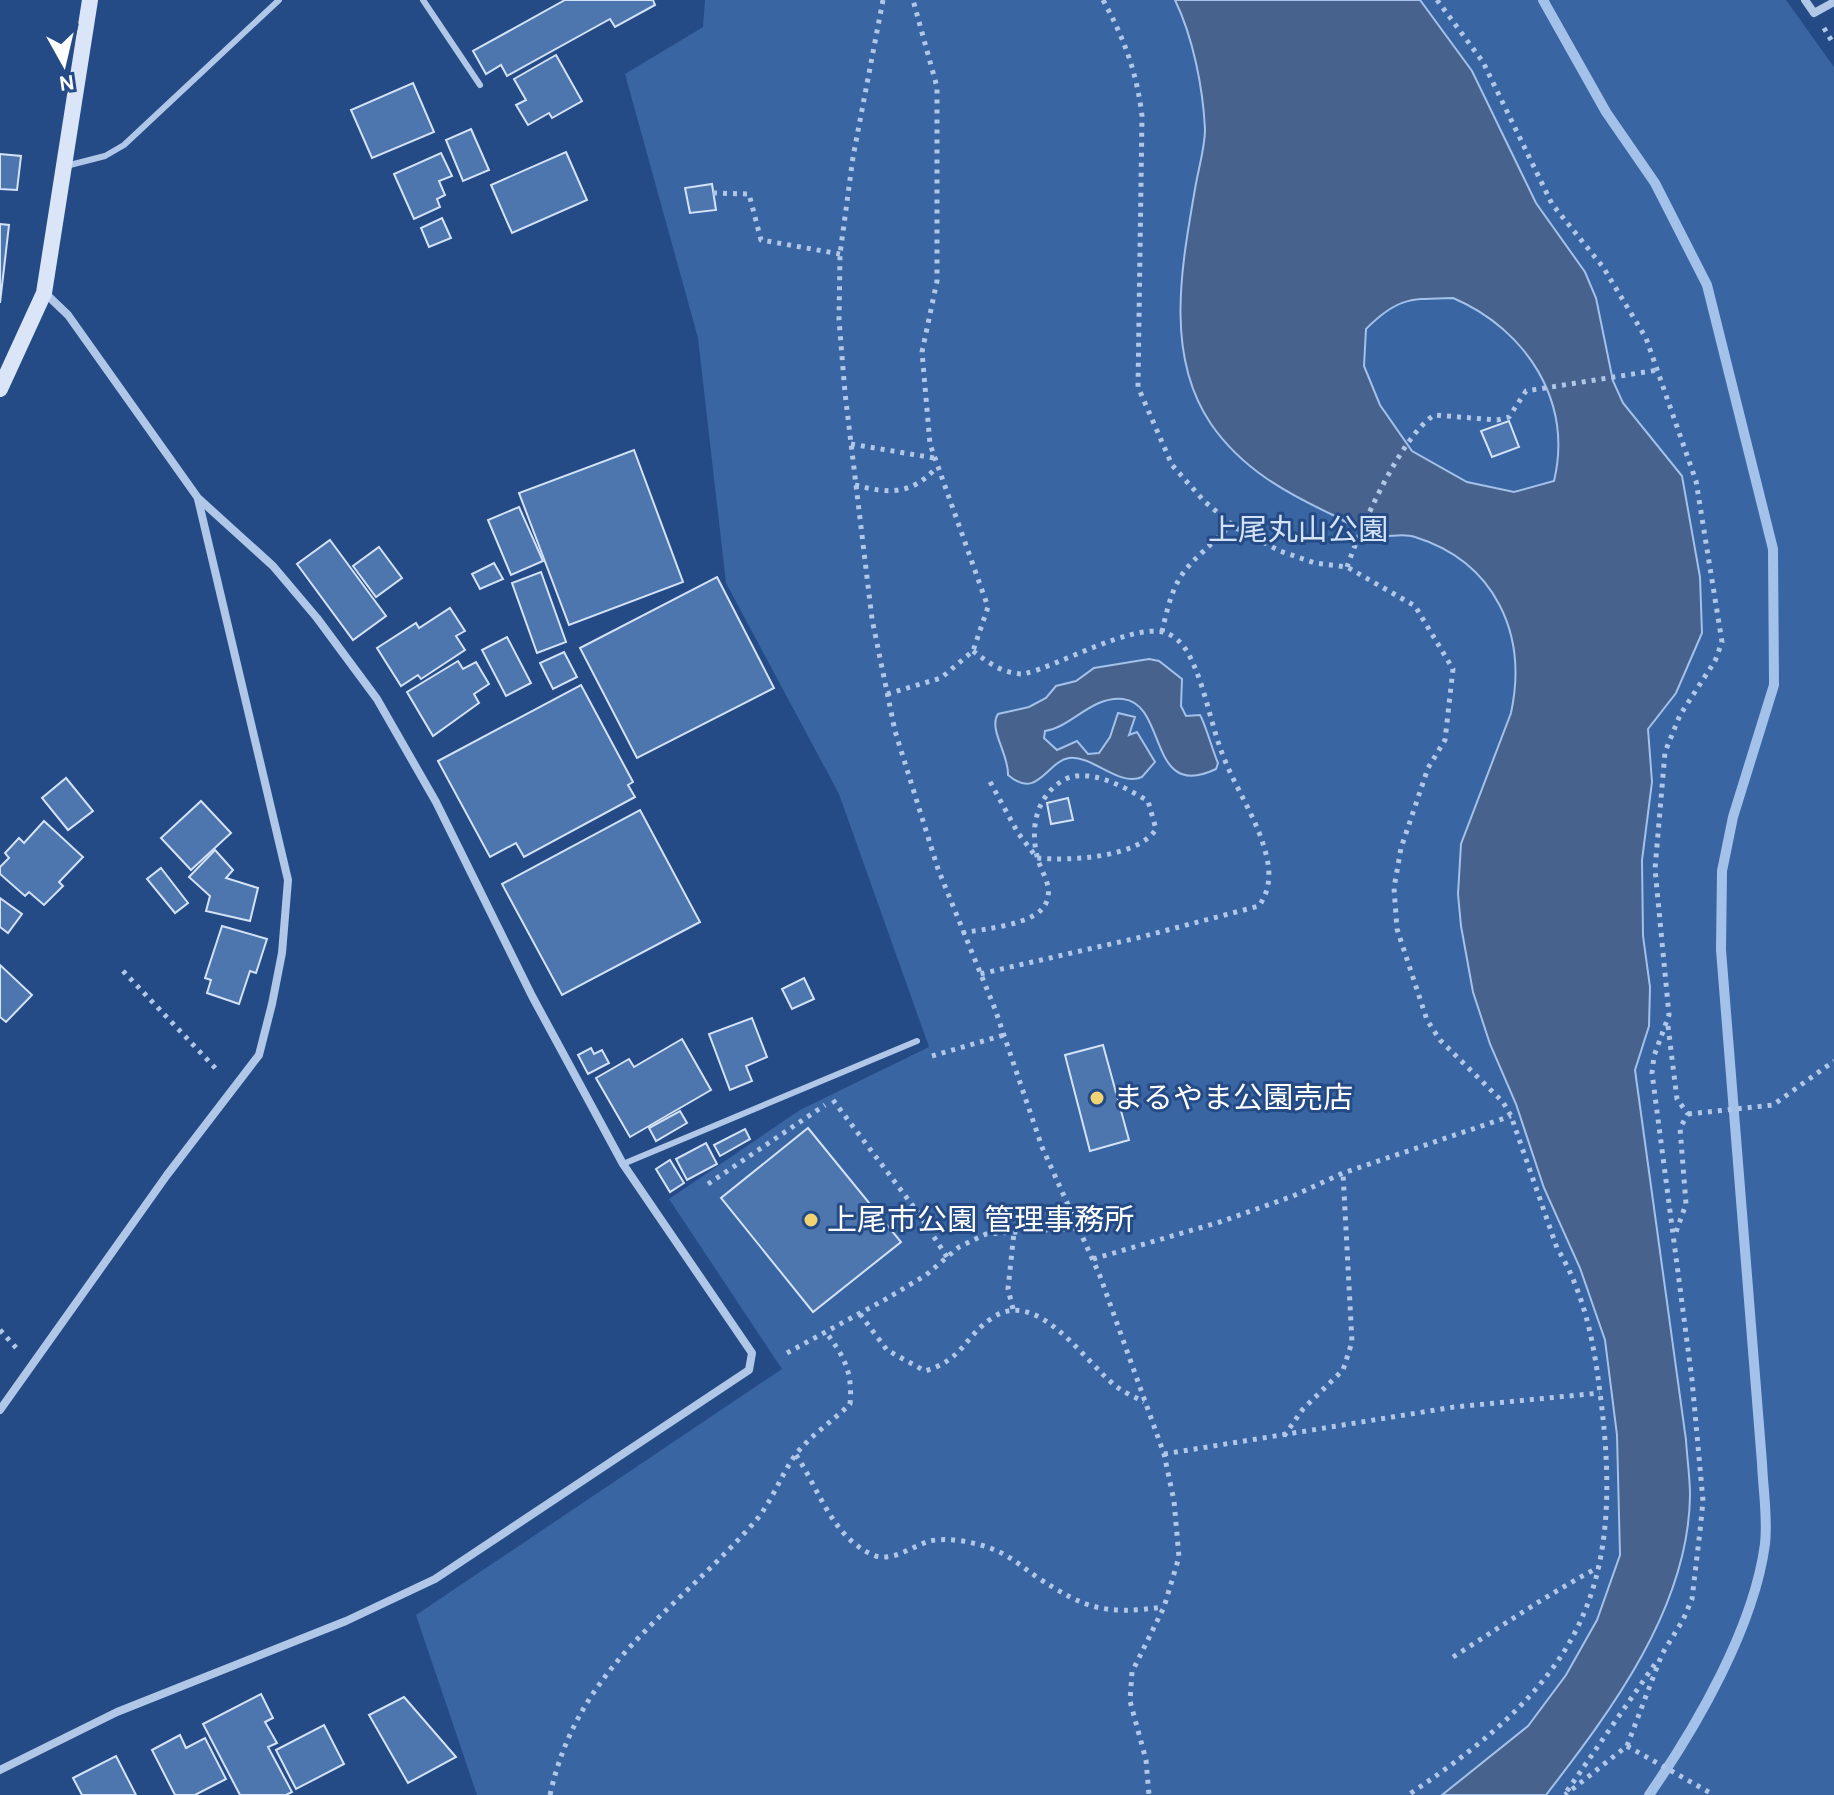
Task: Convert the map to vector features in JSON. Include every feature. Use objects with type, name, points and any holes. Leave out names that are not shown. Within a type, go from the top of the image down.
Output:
[{"type":"street","points":[[0,389],[44,293],[90,0]]},
{"type":"street","points":[[1805,0],[1814,13],[1834,2]]},
{"type":"street","points":[[0,1770],[117,1712],[346,1621],[435,1579],[749,1370],[752,1353],[623,1164],[532,996],[436,802],[377,699],[317,618],[273,566],[198,498],[68,315],[44,293]]},
{"type":"street","points":[[0,1410],[259,1055],[282,953],[288,880],[198,498]]},
{"type":"lane","points":[[66,166],[105,156],[124,145],[279,0]]},
{"type":"lane","points":[[423,0],[480,85]]},
{"type":"lane","points":[[623,1164],[917,1041]]},
{"type":"path","points":[[883,0],[853,157],[840,254],[839,320],[872,619],[895,731],[938,869],[1004,1035],[1042,1147],[1093,1259],[1164,1454],[1174,1501],[1179,1557],[1164,1607],[1132,1672],[1130,1701],[1146,1760],[1149,1795]]},
{"type":"path","points":[[887,694],[941,678],[973,651],[988,607],[961,523],[934,458],[922,352],[937,281],[937,87],[913,0]]},
{"type":"path","points":[[1103,0],[1132,59],[1142,116],[1138,387],[1172,465],[1204,501],[1231,525],[1280,551],[1315,563],[1347,567],[1415,606],[1453,669],[1445,740],[1428,768],[1401,848],[1394,888],[1397,929],[1427,1020],[1440,1040],[1503,1102],[1511,1116],[1532,1182],[1593,1335],[1607,1425],[1607,1474],[1600,1566],[1580,1624],[1545,1683],[1475,1750],[1408,1795]]},
{"type":"path","points":[[1437,0],[1483,62],[1552,204],[1603,267],[1637,317],[1696,481],[1722,642],[1715,661],[1680,715],[1665,752],[1655,869],[1677,1099],[1688,1114]]},
{"type":"path","points":[[713,193],[749,194],[761,240],[840,254]]},
{"type":"path","points":[[1347,567],[1358,534],[1410,439],[1434,415],[1497,420],[1509,417],[1526,391],[1658,370]]},
{"type":"path","points":[[851,444],[934,458]]},
{"type":"path","points":[[855,485],[882,492],[904,492],[923,483],[936,468]]},
{"type":"path","points":[[1162,632],[1171,590],[1182,570],[1231,525]]},
{"type":"path","points":[[973,651],[993,666],[1012,674],[1024,674],[1098,645],[1146,632],[1162,632],[1174,637],[1185,647],[1203,688],[1222,752],[1257,826],[1267,856],[1268,892],[1259,906],[980,974]]},
{"type":"path","points":[[1084,775],[1116,784],[1148,801],[1154,814],[1156,829],[1150,839],[1134,847],[1074,859],[1037,858],[1039,805],[1043,794],[1068,777],[1084,775]]},
{"type":"path","points":[[962,933],[1005,926],[1035,915],[1046,904],[1048,888],[1037,858],[1013,826],[988,778]]},
{"type":"path","points":[[123,971],[233,1087]]},
{"type":"path","points":[[1564,1795],[1662,1654],[1692,1599],[1703,1501],[1675,1236],[1652,1073],[1654,1056],[1668,1019]]},
{"type":"path","points":[[922,1060],[1004,1035]]},
{"type":"path","points":[[1688,1114],[1773,1105],[1834,1061]]},
{"type":"path","points":[[708,1184],[846,1093]]},
{"type":"path","points":[[833,1100],[919,1214],[947,1257]]},
{"type":"path","points":[[1675,1236],[1686,1204],[1680,1128],[1688,1114]]},
{"type":"path","points":[[1093,1259],[1220,1222],[1293,1196],[1343,1173],[1511,1116]]},
{"type":"path","points":[[1283,1437],[1303,1409],[1343,1370],[1352,1342],[1343,1173]]},
{"type":"path","points":[[787,1353],[926,1275],[947,1257],[986,1234],[1078,1228]]},
{"type":"path","points":[[1013,1309],[1008,1289],[1014,1232]]},
{"type":"path","points":[[860,1314],[887,1350],[925,1371],[948,1364],[992,1318],[1013,1309],[1031,1313],[1053,1326],[1117,1387],[1145,1403]]},
{"type":"path","points":[[550,1795],[570,1729],[589,1696],[642,1631],[708,1572],[765,1511],[796,1455],[850,1404],[852,1382],[845,1357],[825,1331]]},
{"type":"path","points":[[1164,1454],[1454,1407],[1600,1393]]},
{"type":"path","points":[[796,1455],[835,1523],[853,1543],[875,1556],[895,1556],[932,1541],[950,1540],[991,1548],[1078,1601],[1100,1610],[1164,1607]]},
{"type":"path","points":[[1453,1657],[1520,1616],[1540,1599],[1600,1566]]},
{"type":"path","points":[[1564,1795],[1627,1746],[1662,1654]]},
{"type":"path","points":[[1627,1746],[1714,1795]]},
{"type":"green space","name":"上尾丸山公園","points":[[705,0],[1786,0],[1834,67],[1834,1795],[477,1795],[416,1615],[782,1369],[669,1199],[800,1110],[929,1047],[839,794],[726,583],[698,338],[625,74],[703,27]]},
{"type":"shaded area","points":[[1175,0],[1420,0],[1472,71],[1536,203],[1585,272],[1596,298],[1613,381],[1623,403],[1682,476],[1700,577],[1702,633],[1676,693],[1648,729],[1652,782],[1642,860],[1643,936],[1650,987],[1649,1026],[1635,1070],[1686,1440],[1690,1495],[1686,1537],[1676,1577],[1642,1656],[1596,1728],[1546,1795],[1442,1795],[1528,1726],[1566,1675],[1597,1620],[1620,1555],[1617,1435],[1605,1340],[1580,1268],[1544,1188],[1516,1104],[1490,1044],[1473,992],[1461,926],[1458,894],[1461,844],[1511,713],[1515,684],[1509,629],[1485,583],[1466,564],[1443,548],[1415,537],[1368,533],[1282,489],[1251,467],[1223,440],[1196,397],[1187,369],[1180,309],[1185,248],[1205,129],[1196,63]],"holes":[[[1453,298],[1479,311],[1522,348],[1550,396],[1558,451],[1554,481],[1514,492],[1467,482],[1412,451],[1380,405],[1364,366],[1366,329],[1396,305],[1415,300]]]},
{"type":"shaded area","points":[[1149,659],[1159,661],[1182,679],[1181,706],[1186,716],[1200,715],[1218,763],[1216,769],[1194,776],[1179,773],[1168,763],[1147,717],[1137,705],[1123,699],[1112,699],[1045,731],[1044,738],[1057,750],[1077,741],[1088,754],[1099,753],[1110,737],[1118,713],[1135,717],[1129,735],[1137,732],[1155,762],[1142,777],[1124,778],[1078,758],[1061,761],[1035,782],[1027,784],[1008,775],[995,727],[998,714],[1029,707],[1046,698],[1056,686],[1076,681],[1094,668]]},
{"type":"building","points":[[565,0],[653,0],[655,5],[615,27],[610,19],[507,76],[501,65],[486,74],[473,51]]},
{"type":"building","points":[[556,55],[582,101],[552,118],[549,113],[528,125],[516,105],[526,100],[514,79]]},
{"type":"building","points":[[413,83],[434,132],[372,158],[351,110]]},
{"type":"building","points":[[471,129],[489,170],[463,181],[446,140]]},
{"type":"building","points":[[566,152],[587,200],[512,233],[491,185]]},
{"type":"building","points":[[441,153],[452,176],[439,181],[445,195],[437,199],[440,207],[414,219],[394,174]]},
{"type":"building","points":[[0,154],[21,156],[17,190],[0,189]]},
{"type":"building","points":[[712,184],[716,210],[690,213],[685,188]]},
{"type":"building","points":[[442,218],[451,238],[429,247],[421,228]]},
{"type":"building","points":[[0,224],[9,225],[0,303]]},
{"type":"building","points":[[1509,421],[1519,447],[1492,457],[1481,431]]},
{"type":"building","points":[[634,450],[683,582],[569,625],[519,493]]},
{"type":"building","points":[[519,507],[543,561],[511,575],[488,520]]},
{"type":"building","points":[[330,540],[386,616],[353,640],[297,564]]},
{"type":"building","points":[[379,547],[402,578],[376,597],[353,566]]},
{"type":"building","points":[[494,563],[503,579],[480,589],[472,574]]},
{"type":"building","points":[[541,572],[566,642],[537,653],[512,583]]},
{"type":"building","points":[[717,577],[774,688],[637,758],[580,648]]},
{"type":"building","points":[[450,608],[465,631],[456,636],[465,650],[421,679],[418,675],[401,686],[377,648],[416,623],[419,628]]},
{"type":"building","points":[[507,637],[531,683],[506,696],[482,650]]},
{"type":"building","points":[[564,652],[577,677],[553,689],[540,663]]},
{"type":"building","points":[[458,661],[463,669],[476,662],[489,684],[474,694],[479,703],[433,736],[407,692]]},
{"type":"building","points":[[581,685],[633,782],[628,785],[635,797],[524,857],[516,843],[490,857],[438,761]]},
{"type":"building","points":[[66,778],[93,811],[68,830],[42,798]]},
{"type":"building","points":[[1068,798],[1073,820],[1051,824],[1047,803]]},
{"type":"building","points":[[201,801],[231,833],[191,870],[161,838]]},
{"type":"building","points":[[640,810],[700,922],[562,995],[502,884]]},
{"type":"building","points":[[44,821],[83,857],[59,882],[63,886],[44,905],[29,892],[25,896],[0,874],[0,867],[9,858],[5,853],[19,838],[24,843]]},
{"type":"building","points":[[215,850],[233,870],[226,878],[258,888],[250,921],[206,911],[210,896],[189,877]]},
{"type":"building","points":[[161,868],[188,903],[175,913],[147,879]]},
{"type":"building","points":[[0,898],[22,914],[8,933],[0,927]]},
{"type":"building","points":[[222,926],[267,939],[256,973],[250,971],[239,1004],[207,993],[211,980],[205,978]]},
{"type":"building","points":[[0,965],[32,995],[6,1022],[0,1017]]},
{"type":"building","points":[[804,978],[814,999],[792,1009],[782,989]]},
{"type":"building","points":[[752,1018],[767,1057],[746,1066],[752,1081],[730,1090],[709,1034]]},
{"type":"building","points":[[682,1039],[711,1090],[630,1137],[596,1078],[629,1059],[634,1067]]},
{"type":"building","name":"まるやま公園売店","points":[[1103,1045],[1129,1140],[1090,1151],[1065,1055]]},
{"type":"building","points":[[591,1048],[594,1054],[602,1050],[609,1063],[588,1074],[578,1055]]},
{"type":"building","points":[[680,1111],[687,1123],[656,1141],[649,1128]]},
{"type":"building","name":"上尾市公園 管理事務所","points":[[808,1128],[901,1242],[813,1312],[721,1198]]},
{"type":"building","points":[[745,1129],[750,1139],[720,1156],[714,1145]]},
{"type":"building","points":[[706,1143],[717,1164],[687,1180],[676,1159]]},
{"type":"building","points":[[670,1160],[684,1183],[670,1192],[656,1169]]},
{"type":"building","points":[[261,1694],[273,1718],[265,1722],[277,1743],[268,1747],[292,1792],[286,1795],[240,1795],[203,1724]]},
{"type":"building","points":[[404,1697],[456,1757],[408,1783],[369,1715]]},
{"type":"building","points":[[324,1725],[344,1764],[296,1789],[276,1750]]},
{"type":"building","points":[[180,1735],[186,1748],[205,1738],[226,1779],[195,1795],[175,1795],[152,1750]]},
{"type":"building","points":[[116,1756],[136,1795],[82,1795],[73,1778]]},
{"type":"waterway","points":[[1543,0],[1606,112],[1655,183],[1707,285],[1773,549],[1774,685],[1733,817],[1722,871],[1721,950],[1766,1514],[1765,1544],[1749,1609],[1721,1675],[1686,1738],[1649,1795]]},
{"type":"place","name":"まるやま公園売店","points":[[1097,1098]]},
{"type":"place","name":"上尾市公園 管理事務所","points":[[811,1220]]}]
